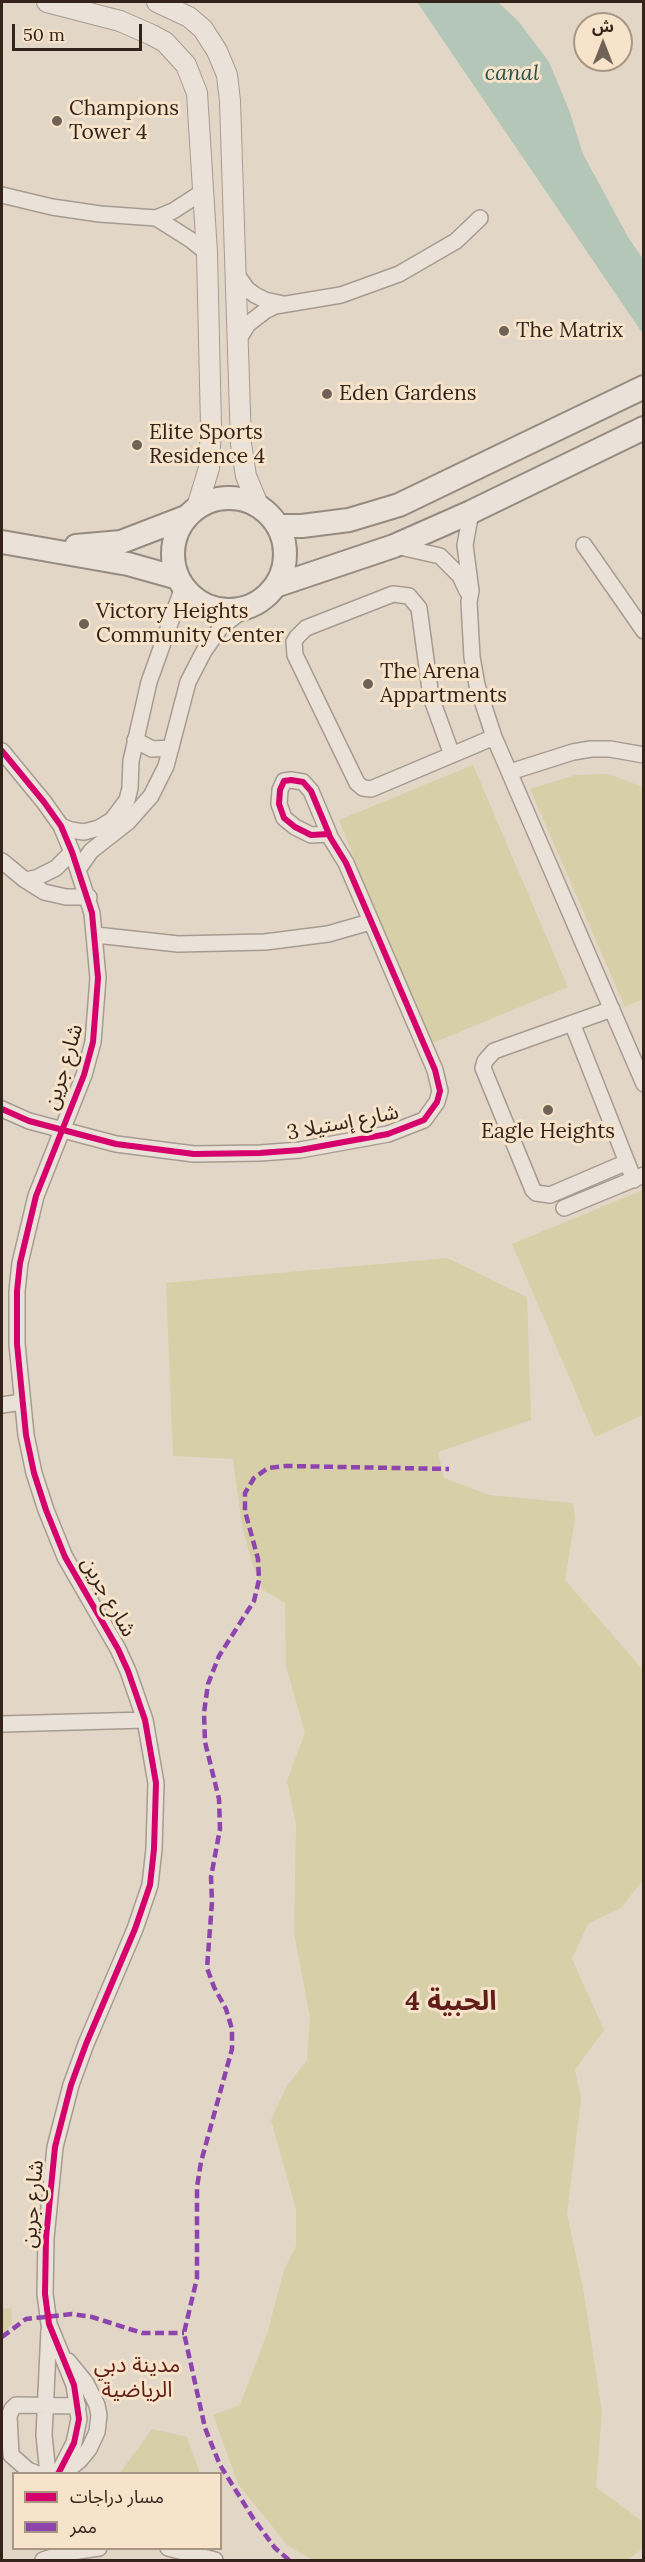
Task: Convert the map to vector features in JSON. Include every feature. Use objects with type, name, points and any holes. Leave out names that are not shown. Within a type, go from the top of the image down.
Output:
[{"type":"main road","points":[[278,526],[337,522],[399,505],[644,387]]},
{"type":"main road","points":[[275,586],[394,546],[471,512],[644,428]]},
{"type":"main road","points":[[33,549],[121,542],[192,512],[212,500],[228,498],[244,500],[260,507],[278,526],[284,541],[285,556],[282,572],[275,586],[258,602],[233,610],[219,609],[199,601],[181,583],[173,562],[172,546],[177,531],[192,512]]},
{"type":"main road","points":[[2,542],[128,564],[181,583]]},
{"type":"street","points":[[47,2],[137,26],[165,42],[186,65],[197,93],[207,253],[211,447],[209,468],[192,512]]},
{"type":"street","points":[[157,2],[189,17],[203,29],[217,51],[227,75],[230,101],[243,460],[251,491],[260,507]]},
{"type":"street","points":[[156,218],[173,211],[204,191]]},
{"type":"street","points":[[2,195],[52,207],[100,214],[156,218],[174,228],[207,253]]},
{"type":"street","points":[[237,342],[256,316],[275,306],[341,295],[399,274],[456,241],[480,218]]},
{"type":"street","points":[[235,272],[247,289],[255,295],[265,300],[286,304]]},
{"type":"street","points":[[471,512],[465,545],[470,579],[472,657],[477,685],[494,737],[644,1084]]},
{"type":"street","points":[[584,545],[644,631]]},
{"type":"street","points":[[394,546],[440,556],[460,576],[469,602]]},
{"type":"street","points":[[61,826],[84,832],[99,828],[121,811],[130,788],[130,761],[149,682],[181,583]]},
{"type":"street","points":[[453,755],[431,697],[419,608],[409,596],[393,594],[306,628],[297,637],[295,655],[360,786],[371,789],[453,755],[494,737]]},
{"type":"street","points":[[79,868],[91,851],[128,822],[151,796],[166,766],[188,682],[204,651],[221,627],[247,607]]},
{"type":"street","points":[[135,740],[152,749],[171,748]]},
{"type":"street","points":[[510,772],[573,752],[591,749],[629,751],[644,755]]},
{"type":"street","name":"شارع جرين","points":[[2,751],[45,802],[61,826],[79,868],[89,897],[96,935],[98,978],[93,1042],[84,1075],[36,1196],[20,1263],[16,1317],[22,1402],[34,1473],[46,1510],[65,1557],[118,1648],[145,1720],[156,1783],[154,1849],[150,1885],[135,1929],[71,2085],[55,2147],[45,2255],[45,2294],[49,2324],[45,2406],[48,2472]]},
{"type":"street","name":"شارع إستيلا 3","points":[[2,1109],[29,1121],[144,1149],[194,1154],[249,1154],[345,1143],[388,1134],[424,1120],[437,1102],[440,1091],[438,1080],[346,863],[329,834]]},
{"type":"street","points":[[25,880],[36,878],[56,868],[72,852]]},
{"type":"street","points":[[2,861],[25,880],[55,895],[89,897]]},
{"type":"street","points":[[96,935],[178,944],[265,942],[328,934],[370,922]]},
{"type":"street","points":[[612,1008],[494,1051],[485,1061],[484,1074],[536,1193],[550,1195],[627,1162]]},
{"type":"street","points":[[564,1208],[639,1177],[627,1162],[572,1023]]},
{"type":"street","points":[[2,1405],[22,1402]]},
{"type":"street","points":[[2,1724],[145,1720]]},
{"type":"street","name":"شارع جرين","points":[[49,2324],[74,2385],[79,2419],[74,2443],[59,2472]]},
{"type":"street","points":[[59,2351],[86,2383],[97,2405],[99,2415],[97,2432],[89,2449],[65,2472]]},
{"type":"street","points":[[33,2472],[11,2455],[9,2416],[12,2409],[16,2405],[78,2406]]},
{"type":"street","points":[[176,2550],[215,2560]]},
{"type":"street","points":[[43,2560],[64,2551]]},
{"type":"shaded area","points":[[473,765],[568,987],[428,1045],[339,820]]},
{"type":"shaded area","points":[[608,774],[643,787],[643,999],[625,1007],[530,789],[575,775]]},
{"type":"shaded area","points":[[643,1190],[643,1415],[595,1437],[512,1244]]},
{"type":"shaded area","points":[[447,1258],[527,1297],[531,1420],[438,1452],[444,1478],[489,1495],[573,1503],[575,1518],[565,1580],[643,1670],[643,1880],[621,1908],[588,1924],[572,1959],[604,2030],[575,2070],[581,2099],[567,2214],[583,2288],[602,2412],[596,2487],[643,2522],[643,2548],[628,2560],[313,2560],[288,2546],[238,2484],[213,2415],[240,2405],[268,2331],[284,2270],[296,2246],[296,2209],[271,2120],[287,2086],[307,2060],[310,2017],[294,1933],[296,1824],[287,1781],[305,1733],[286,1666],[285,1603],[263,1590],[254,1569],[242,1526],[233,1459],[173,1456],[166,1283]]},
{"type":"shaded area","points":[[11,2308],[12,2323],[2,2336],[2,2309]]},
{"type":"shaded area","points":[[152,2429],[187,2437],[200,2472],[121,2472]]},
{"type":"water","name":"canal","points":[[417,2],[498,2],[519,22],[549,62],[569,110],[583,154],[628,237],[643,259],[643,334]]},
{"type":"marked path","points":[[289,2560],[275,2548],[253,2518],[220,2465],[205,2428],[184,2333],[197,2278],[197,2187],[201,2162],[232,2049],[232,2029],[226,2009],[207,1968],[212,1902],[211,1877],[220,1829],[219,1799],[205,1742],[204,1713],[208,1684],[219,1656],[254,1601],[259,1580],[258,1559],[245,1511],[245,1493],[254,1478],[268,1468],[286,1466],[449,1469]]},
{"type":"marked path","points":[[2,2337],[26,2319],[72,2314],[92,2317],[142,2333],[184,2333]]},
{"type":"cycle path","points":[[2,751],[61,826],[72,852],[92,913],[98,978],[93,1042],[84,1075],[36,1196],[20,1263],[17,1291],[17,1344],[26,1435],[34,1473],[65,1557],[118,1649],[128,1671],[145,1720],[156,1783],[154,1849],[150,1885],[135,1929],[71,2085],[55,2147],[46,2238],[45,2294],[49,2324],[74,2385],[79,2419],[74,2443],[59,2472]]},
{"type":"cycle path","points":[[2,1109],[29,1121],[116,1144],[194,1154],[300,1150],[388,1134],[424,1120],[437,1102],[440,1091],[435,1070],[346,863],[330,837],[329,834],[311,791],[303,782],[284,781],[280,790],[279,804],[284,818],[311,835],[329,834]]},
{"type":"place","name":"Champions Tower 4","points":[[57,121]]},
{"type":"place","name":"The Matrix","points":[[504,331]]},
{"type":"place","name":"Eden Gardens","points":[[327,394]]},
{"type":"place","name":"Elite Sports Residence 4","points":[[137,445]]},
{"type":"place","name":"Victory Heights Community Center","points":[[84,624]]},
{"type":"place","name":"The Arena Appartments","points":[[368,684]]},
{"type":"place","name":"Eagle Heights","points":[[548,1110]]},
{"type":"district","name":"الحبية 4","points":[[451,2002]]},
{"type":"district","name":"مدينة دبي الرياضية","points":[[137,2378]]}]
